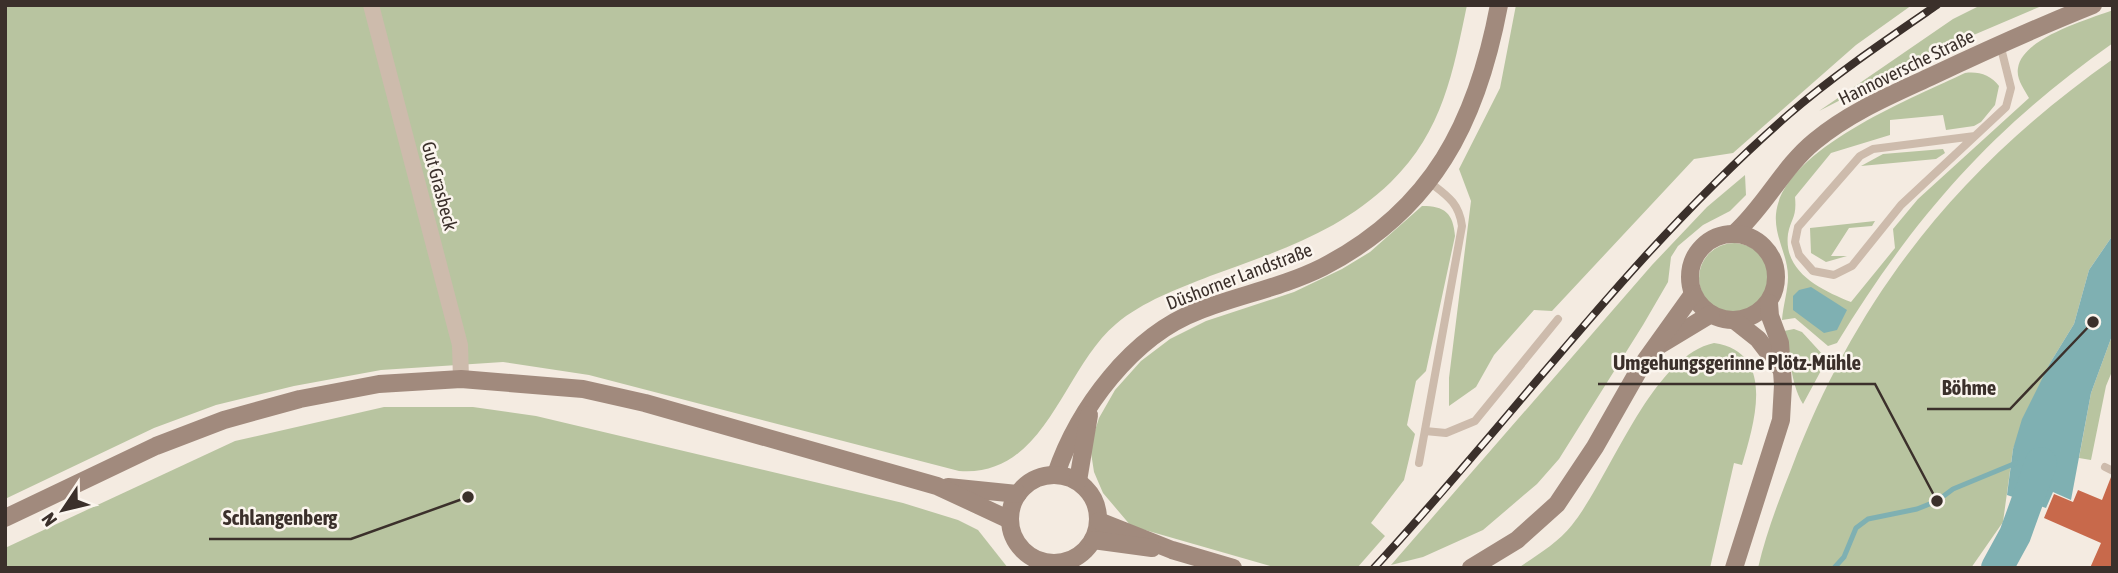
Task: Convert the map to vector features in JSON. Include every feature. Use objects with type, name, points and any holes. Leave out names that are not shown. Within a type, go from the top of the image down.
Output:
[{"type":"main road","name":"Düshorner Landstraße","points":[[1056,474],[1069,441],[1090,409],[1130,355],[1161,330],[1198,311],[1301,278],[1331,262],[1380,230],[1428,181],[1451,148],[1471,109],[1487,68],[1499,5]]},
{"type":"main road","name":"Hannoversche Straße","points":[[1735,233],[1764,203],[1794,160],[1834,126],[1875,103],[2000,44],[2093,5]]},
{"type":"main road","points":[[1764,203],[1764,246]]},
{"type":"main road","points":[[1735,233],[1756,239],[1764,246],[1776,267],[1775,292],[1769,303],[1748,318],[1734,320],[1711,314],[1693,293],[1690,281],[1694,257],[1711,239],[1735,233]]},
{"type":"main road","points":[[1471,568],[1517,540],[1557,504],[1595,447],[1635,375],[1693,293]]},
{"type":"main road","points":[[1734,568],[1781,420],[1783,385],[1780,343],[1770,316],[1769,303]]},
{"type":"main road","points":[[1655,348],[1711,314]]},
{"type":"main road","points":[[1734,320],[1758,339],[1781,369]]},
{"type":"main road","points":[[5,518],[156,446],[224,420],[300,399],[379,384],[461,379],[558,386],[621,398],[937,486],[1010,520]]},
{"type":"main road","name":"Düshorner Landstraße","points":[[1077,481],[1090,409]]},
{"type":"main road","points":[[1056,474],[1077,481],[1091,494],[1099,521],[1094,540],[1073,559],[1044,562],[1020,547],[1010,520],[1018,494],[1034,479],[1056,474]]},
{"type":"main road","points":[[937,486],[1018,494]]},
{"type":"main road","points":[[1099,521],[1172,551],[1233,568]]},
{"type":"main road","points":[[1094,540],[1172,551]]},
{"type":"street","name":"Gut Grasbeck","points":[[371,5],[460,345],[461,379]]},
{"type":"lane","points":[[1975,136],[1873,149],[1860,156],[1798,227],[1795,242],[1799,256],[1813,271],[1834,275],[1852,266],[1901,205],[1975,136],[2006,107],[2011,89],[2000,44]]},
{"type":"lane","points":[[1419,463],[1462,226],[1461,214],[1453,200],[1428,181]]},
{"type":"lane","points":[[1425,431],[1446,433],[1475,421],[1558,319]]},
{"type":"green space","points":[[5,5],[1467,5],[1451,77],[1434,121],[1409,162],[1391,182],[1371,200],[1328,228],[1283,249],[1173,291],[1126,316],[1097,344],[1033,439],[1013,457],[989,469],[959,471],[589,375],[503,362],[381,370],[294,386],[216,405],[154,428],[5,499]]},
{"type":"green space","points":[[1516,5],[1912,5],[1856,45],[1733,153],[1694,159],[1552,311],[1534,310],[1494,355],[1476,387],[1449,406],[1449,378],[1471,201],[1459,169],[1500,88]]},
{"type":"green space","points":[[1981,5],[2044,5],[1936,51],[1819,111],[1953,19]]},
{"type":"green space","points":[[2113,10],[2113,43],[2030,108],[1958,178],[1896,255],[1837,343],[1828,346],[1795,318],[1782,320],[1788,277],[1776,214],[1784,190],[1801,168],[1853,128],[1965,73],[1984,75],[1999,86],[1995,105],[1981,122],[1974,126],[1946,130],[1943,115],[1890,120],[1890,135],[1831,153],[1795,197],[1794,214],[1788,234],[1792,259],[1806,278],[1851,302],[1895,248],[1893,229],[1918,199],[2029,98],[2018,76],[2022,57],[2043,39]]},
{"type":"green space","points":[[2113,59],[2113,235],[2089,270],[2074,324],[2050,363],[2013,449],[2003,522],[1971,568],[1758,568],[1778,504],[1819,404],[1849,345],[1882,290],[1920,238],[1962,189],[2008,143],[2058,100]]},
{"type":"green space","points":[[1943,149],[1945,153],[1936,159],[1861,166],[1883,154]]},
{"type":"green space","points":[[1745,175],[1746,195],[1730,211],[1703,225],[1678,246],[1671,257],[1668,282],[1643,325],[1559,459],[1537,484],[1483,530],[1423,557],[1391,565],[1652,265],[1707,207]]},
{"type":"green space","points":[[1422,206],[1437,207],[1446,212],[1450,216],[1455,236],[1426,371],[1416,381],[1407,425],[1415,434],[1404,480],[1371,523],[1385,536],[1357,568],[1277,568],[1131,526],[1103,493],[1094,472],[1090,446],[1099,418],[1115,390],[1141,361],[1170,339],[1206,321],[1294,292],[1342,269],[1370,252]]},
{"type":"green space","points":[[1875,221],[1872,226],[1849,228],[1831,256],[1847,256],[1826,262],[1811,253],[1810,228]]},
{"type":"green space","points":[[1734,243],[1759,253],[1769,278],[1759,303],[1734,313],[1709,303],[1699,278],[1709,253]]},
{"type":"green space","points":[[1794,329],[1802,332],[1824,356],[1824,365],[1803,404],[1793,378],[1784,331]]},
{"type":"green space","points":[[2113,333],[2113,369],[2106,386],[2091,460],[2079,458],[2091,393]]},
{"type":"green space","points":[[1714,343],[1734,349],[1747,360],[1754,375],[1756,392],[1752,430],[1742,465],[1734,463],[1710,568],[1518,568],[1554,543],[1572,525],[1634,420],[1671,370],[1691,353]]},
{"type":"green space","points":[[384,407],[473,407],[536,416],[903,503],[958,520],[978,530],[1008,568],[5,568],[5,548],[235,441]]},
{"type":"water","points":[[2113,235],[2113,333],[2091,393],[2071,500],[2053,492],[2046,508],[2007,495],[2013,449],[2022,419],[2050,363],[2074,324],[2089,270]]},
{"type":"water","points":[[1811,287],[1847,310],[1837,330],[1824,333],[1793,310],[1793,296],[1799,290]]},
{"type":"building","points":[[2111,477],[2113,568],[2090,568],[2101,543],[2044,518],[2054,494],[2073,502],[2078,490],[2102,500]]},
{"type":"waterway","points":[[1834,568],[1844,557],[1856,528],[1868,519],[1917,509],[1937,501],[1953,489],[2016,463]]},
{"type":"waterway","points":[[1997,568],[2015,535],[2041,463]]},
{"type":"railway","points":[[1374,568],[1626,278],[1731,167],[1824,86],[1937,5]]},
{"type":"place","name":"Böhme","points":[[2093,322]]},
{"type":"place","name":"Schlangenberg","points":[[468,497]]},
{"type":"place","name":"Umgehungsgerinne Plötz-Mühle","points":[[1937,501]]}]
